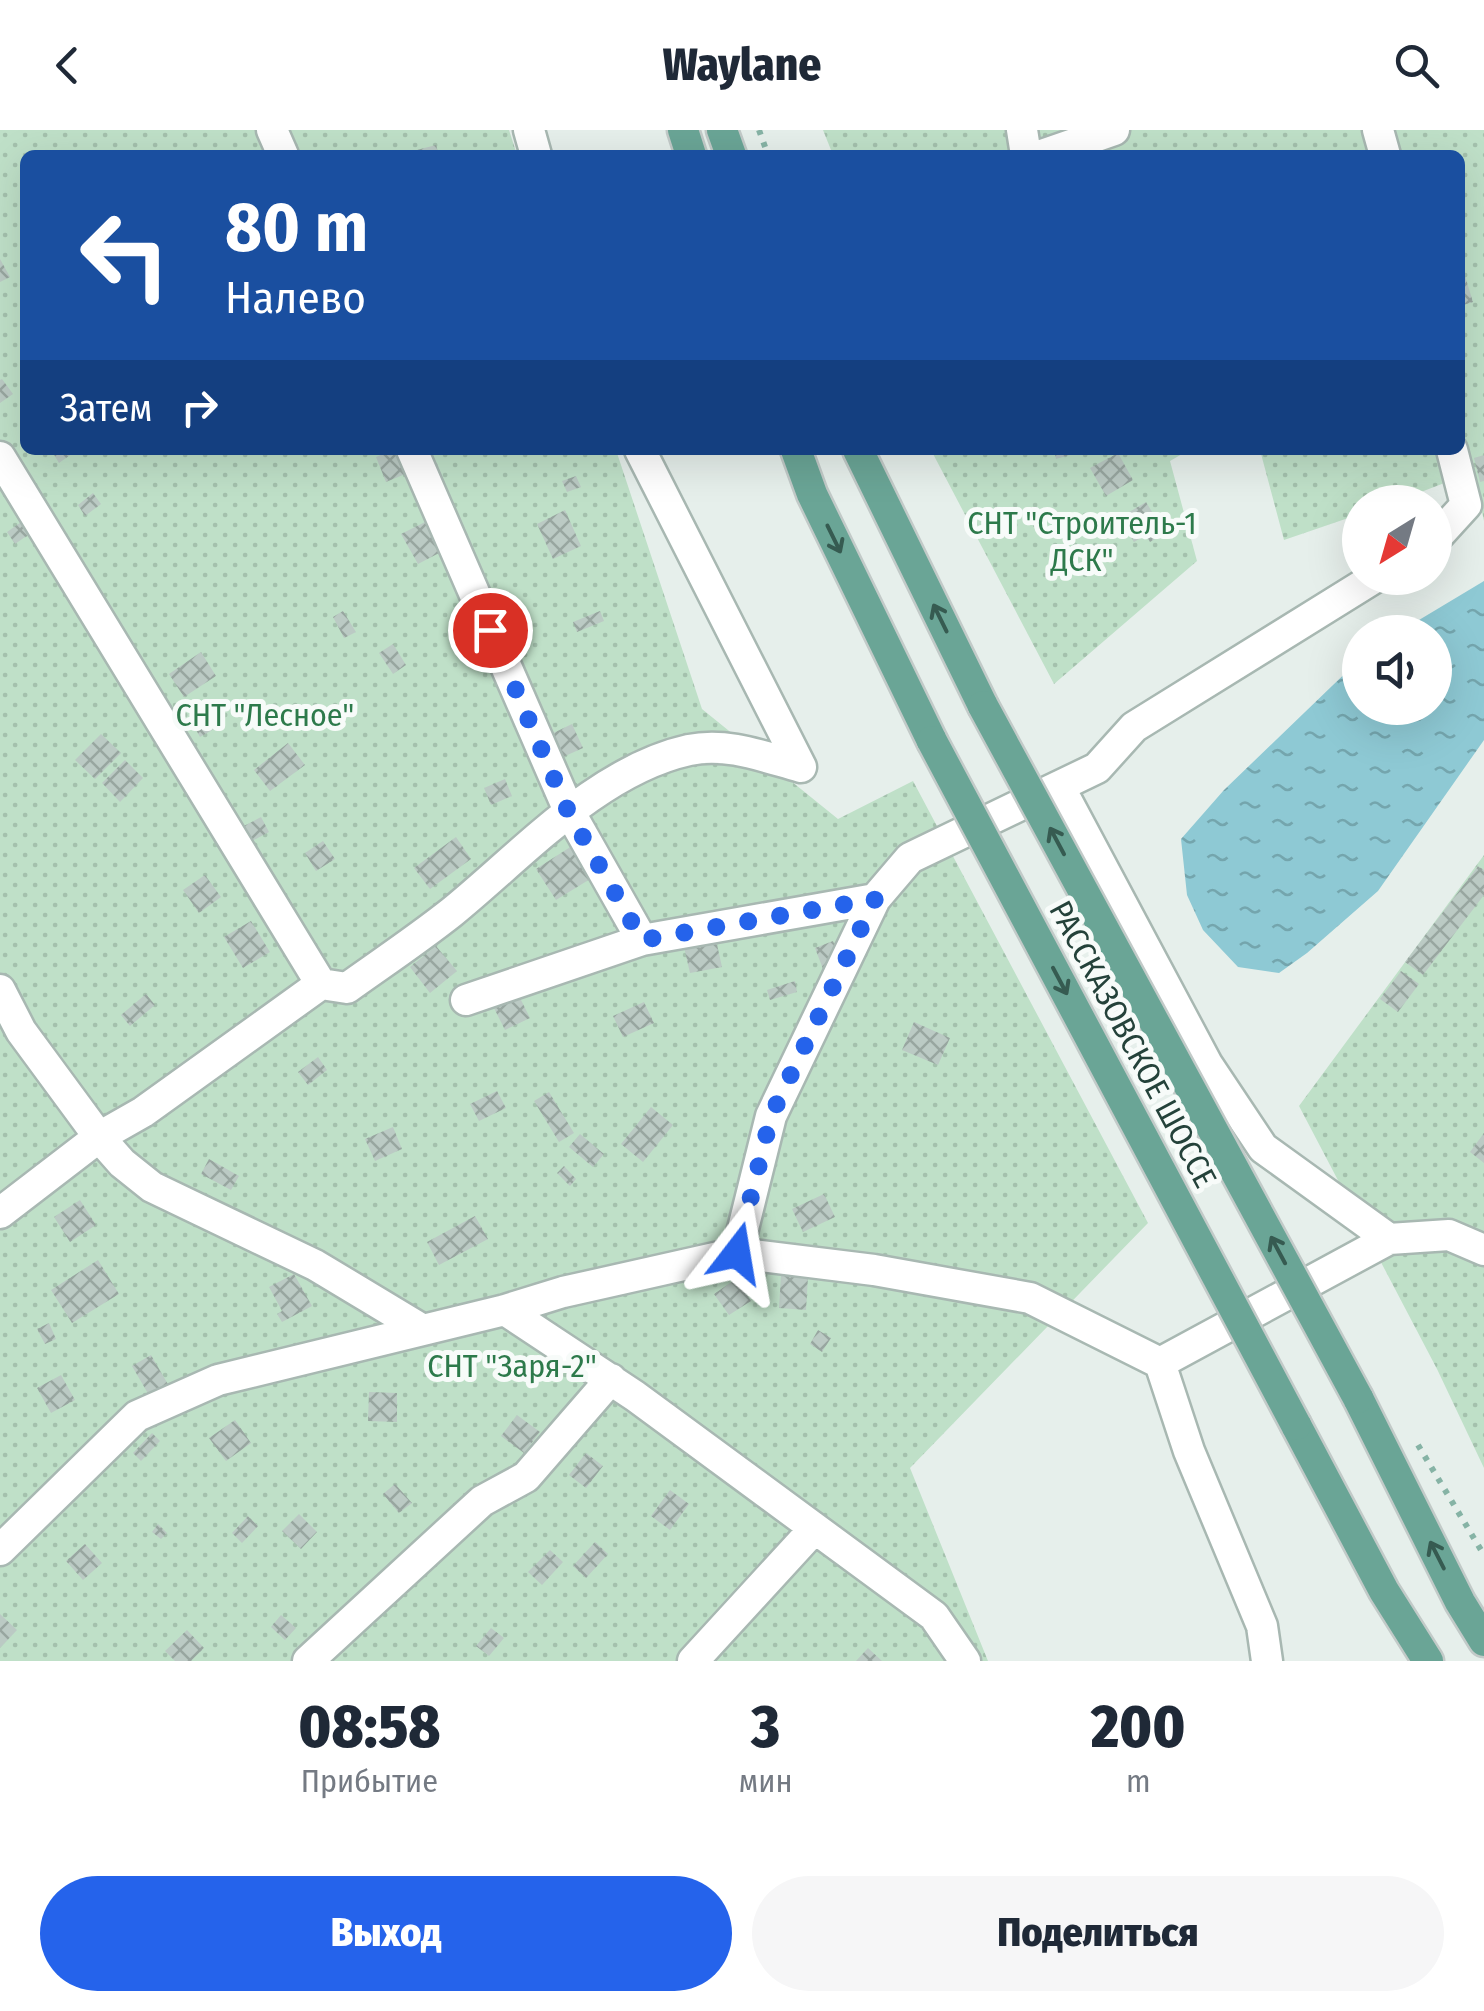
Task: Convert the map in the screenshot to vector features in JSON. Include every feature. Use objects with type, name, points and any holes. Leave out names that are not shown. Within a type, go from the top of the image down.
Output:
[{"type":"main road","name":"РАССКАЗОВСКОЕ ШОССЕ","points":[[798,455],[812,494],[932,740],[1384,1591],[1428,1661]]},
{"type":"main road","name":"РАССКАЗОВСКОЕ ШОССЕ","points":[[860,455],[983,706],[1358,1398],[1460,1602],[1484,1640]]},
{"type":"street","points":[[1056,150],[1114,130]]},
{"type":"street","points":[[414,455],[568,811],[642,940]]},
{"type":"street","points":[[0,1212],[99,1137],[143,1112],[321,984],[347,988],[450,913],[568,811],[650,763],[691,750],[731,747],[801,768],[643,455]]},
{"type":"street","points":[[1452,521],[1466,506],[1453,455]]},
{"type":"street","points":[[0,457],[321,984]]},
{"type":"street","points":[[737,1253],[771,1116],[875,899],[910,858],[1096,768],[1134,728],[1347,595]]},
{"type":"street","points":[[1060,788],[1207,1064],[1264,1148],[1389,1239]]},
{"type":"street","points":[[466,1000],[642,940],[875,899]]},
{"type":"street","points":[[0,990],[21,1031],[122,1163],[152,1186],[314,1265],[423,1330]]},
{"type":"street","points":[[1160,1363],[1389,1239],[1449,1235],[1484,1250]]},
{"type":"street","points":[[0,1550],[136,1416],[218,1380],[563,1292],[737,1253],[874,1270],[1030,1298],[1160,1363],[1189,1451],[1262,1626],[1267,1661]]},
{"type":"street","points":[[504,1310],[610,1379],[934,1616],[965,1661]]},
{"type":"street","points":[[308,1661],[482,1500],[526,1478],[610,1379]]},
{"type":"street","points":[[694,1661],[814,1529]]},
{"type":"green space","points":[[0,130],[509,130],[515,150],[20,150],[20,455],[618,455],[702,709],[838,819],[913,781],[1148,1223],[910,1468],[988,1661],[0,1661]]},
{"type":"green space","name":"СНТ \"Строитель-1 ДСК\"","points":[[823,130],[1484,130],[1484,521],[1473,472],[1439,485],[1342,485],[1342,520],[1284,540],[1261,455],[1465,455],[1465,150],[831,150]]},
{"type":"green space","name":"СНТ \"Строитель-1 ДСК\"","points":[[934,455],[1180,455],[1170,461],[1197,561],[1054,684]]},
{"type":"green space","points":[[1484,855],[1484,1468],[1437,1369],[1299,1106]]},
{"type":"water","points":[[1484,581],[1484,740],[1378,891],[1279,973],[1238,967],[1203,930],[1187,895],[1181,839],[1224,790],[1342,676],[1342,725],[1452,725],[1452,615],[1427,615]]},
{"type":"building","points":[[0,259],[10,277],[0,282]]},
{"type":"building","points":[[1465,276],[1473,302],[1465,304]]},
{"type":"building","points":[[0,380],[13,394],[0,403]]},
{"type":"building","points":[[54,455],[70,455],[59,463]]},
{"type":"building","points":[[402,455],[410,472],[386,482],[376,457]]},
{"type":"building","points":[[1119,455],[1133,480],[1106,496],[1090,468]]},
{"type":"building","points":[[1484,455],[1484,481],[1480,482],[1474,458]]},
{"type":"building","points":[[576,476],[581,487],[567,492],[562,481]]},
{"type":"building","points":[[93,493],[101,504],[85,516],[78,505]]},
{"type":"building","points":[[1146,502],[1165,533],[1150,542],[1146,535],[1134,542],[1119,518]]},
{"type":"building","points":[[565,510],[581,546],[553,559],[537,524]]},
{"type":"building","points":[[27,518],[35,530],[15,544],[7,532]]},
{"type":"building","points":[[425,522],[441,552],[418,564],[401,534]]},
{"type":"building","points":[[343,611],[356,632],[344,638],[333,617]]},
{"type":"building","points":[[600,611],[604,621],[577,632],[573,622]]},
{"type":"building","points":[[393,644],[406,665],[393,674],[379,653]]},
{"type":"building","points":[[201,652],[216,676],[184,697],[169,674]]},
{"type":"building","points":[[204,713],[214,729],[200,737],[191,721]]},
{"type":"building","points":[[572,724],[583,748],[554,761],[543,738]]},
{"type":"building","points":[[101,734],[121,753],[95,779],[75,760]]},
{"type":"building","points":[[288,743],[305,765],[270,791],[254,770]]},
{"type":"building","points":[[125,760],[143,778],[120,802],[102,783]]},
{"type":"building","points":[[505,779],[512,796],[491,805],[484,788]]},
{"type":"building","points":[[261,817],[269,832],[250,842],[242,827]]},
{"type":"building","points":[[456,837],[471,859],[430,889],[414,868]]},
{"type":"building","points":[[323,841],[335,859],[316,871],[305,853]]},
{"type":"building","points":[[575,844],[595,876],[556,900],[536,869]]},
{"type":"building","points":[[1478,866],[1484,870],[1484,895],[1423,975],[1405,962]]},
{"type":"building","points":[[205,875],[221,897],[199,913],[183,890]]},
{"type":"building","points":[[251,921],[270,952],[243,968],[224,937]]},
{"type":"building","points":[[716,940],[722,967],[690,973],[684,947]]},
{"type":"building","points":[[833,941],[841,962],[823,969],[815,948]]},
{"type":"building","points":[[436,946],[457,971],[430,993],[410,967]]},
{"type":"building","points":[[1401,971],[1419,984],[1398,1012],[1380,999]]},
{"type":"building","points":[[795,981],[797,992],[770,1000],[767,990]]},
{"type":"building","points":[[146,994],[155,1005],[130,1026],[121,1015]]},
{"type":"building","points":[[519,996],[530,1018],[505,1030],[494,1008]]},
{"type":"building","points":[[644,1002],[654,1023],[623,1037],[613,1016]]},
{"type":"building","points":[[914,1022],[950,1038],[938,1065],[902,1050]]},
{"type":"building","points":[[318,1057],[327,1070],[308,1085],[298,1072]]},
{"type":"building","points":[[497,1091],[506,1108],[479,1121],[470,1104]]},
{"type":"building","points":[[549,1092],[574,1133],[559,1142],[534,1101]]},
{"type":"building","points":[[651,1107],[673,1125],[643,1162],[621,1144]]},
{"type":"building","points":[[393,1127],[402,1149],[375,1161],[365,1139]]},
{"type":"building","points":[[1484,1133],[1484,1163],[1470,1152]]},
{"type":"building","points":[[580,1134],[604,1154],[593,1167],[569,1147]]},
{"type":"building","points":[[209,1159],[239,1176],[231,1190],[201,1174]]},
{"type":"building","points":[[564,1166],[576,1179],[570,1186],[557,1173]]},
{"type":"building","points":[[824,1194],[835,1217],[803,1232],[792,1209]]},
{"type":"building","points":[[80,1200],[96,1225],[70,1242],[54,1217]]},
{"type":"building","points":[[475,1216],[488,1239],[439,1265],[427,1242]]},
{"type":"building","points":[[98,1260],[119,1294],[72,1323],[51,1290]]},
{"type":"building","points":[[294,1274],[312,1306],[282,1322],[277,1314],[282,1311],[269,1287]]},
{"type":"building","points":[[781,1275],[808,1277],[806,1310],[779,1308]]},
{"type":"building","points":[[736,1279],[751,1301],[729,1315],[714,1294]]},
{"type":"building","points":[[49,1323],[56,1339],[45,1344],[37,1329]]},
{"type":"building","points":[[818,1330],[831,1338],[822,1352],[810,1344]]},
{"type":"building","points":[[151,1355],[169,1386],[150,1397],[132,1366]]},
{"type":"building","points":[[61,1375],[75,1400],[51,1413],[37,1388]]},
{"type":"building","points":[[369,1392],[397,1393],[397,1422],[368,1421]]},
{"type":"building","points":[[517,1415],[540,1432],[524,1453],[501,1436]]},
{"type":"building","points":[[235,1420],[251,1443],[226,1461],[209,1438]]},
{"type":"building","points":[[152,1433],[160,1441],[141,1461],[133,1453]]},
{"type":"building","points":[[586,1453],[603,1466],[586,1488],[569,1475]]},
{"type":"building","points":[[395,1484],[412,1503],[399,1513],[383,1494]]},
{"type":"building","points":[[670,1490],[689,1504],[670,1530],[651,1516]]},
{"type":"building","points":[[299,1514],[317,1532],[301,1549],[282,1531]]},
{"type":"building","points":[[248,1516],[258,1526],[242,1543],[232,1533]]},
{"type":"building","points":[[158,1524],[167,1533],[161,1539],[152,1532]]},
{"type":"building","points":[[595,1542],[608,1554],[586,1578],[573,1566]]},
{"type":"building","points":[[85,1544],[102,1563],[83,1580],[66,1561]]},
{"type":"building","points":[[550,1550],[563,1562],[542,1585],[528,1572]]},
{"type":"building","points":[[0,1614],[17,1630],[0,1648]]},
{"type":"building","points":[[281,1615],[296,1628],[285,1640],[271,1627]]},
{"type":"building","points":[[491,1628],[504,1638],[489,1656],[476,1646]]},
{"type":"building","points":[[187,1630],[204,1648],[191,1661],[175,1661],[165,1651]]},
{"type":"building","points":[[868,1648],[882,1661],[856,1661]]},
{"type":"route","points":[[490,630],[568,811],[642,940],[875,899],[771,1116],[737,1253]]},
{"type":"park label","name":"СНТ \"Лесное\"","points":[[265,715]]},
{"type":"park label","name":"СНТ \"Заря-2\"","points":[[512,1366]]}]
